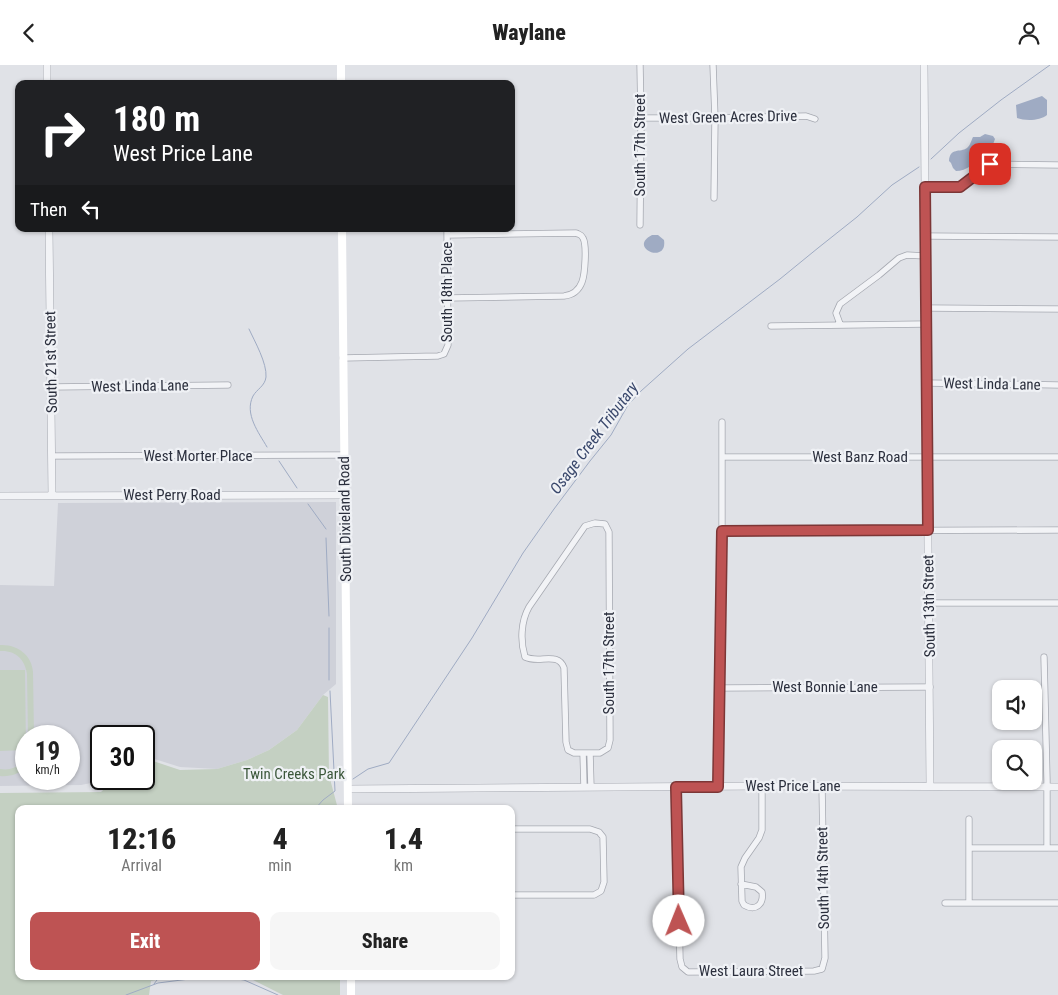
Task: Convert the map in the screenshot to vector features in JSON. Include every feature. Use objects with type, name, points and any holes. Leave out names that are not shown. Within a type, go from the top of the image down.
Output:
[{"type":"main road","points":[[341,65],[341,80]]},
{"type":"main road","name":"South Dixieland Road","points":[[342,232],[348,805]]},
{"type":"main road","points":[[351,980],[351,995]]},
{"type":"street","points":[[47,65],[47,80]]},
{"type":"street","name":"South 17th Street","points":[[640,65],[640,225]]},
{"type":"street","points":[[713,65],[714,199]]},
{"type":"street","name":"South 13th Street","points":[[924,65],[930,786]]},
{"type":"street","name":"West Green Acres Drive","points":[[641,118],[806,116],[815,119]]},
{"type":"street","points":[[925,187],[960,187],[990,164],[1058,165]]},
{"type":"street","name":"South 21st Street","points":[[49,232],[52,496]]},
{"type":"street","points":[[447,232],[576,233],[583,237],[584,249],[584,276],[579,288],[574,293],[564,297],[448,298]]},
{"type":"street","name":"South 18th Place","points":[[343,358],[438,356],[444,354],[448,345],[447,232]]},
{"type":"street","points":[[925,236],[1058,237]]},
{"type":"street","points":[[840,324],[836,313],[840,304],[899,258],[906,255],[925,255]]},
{"type":"street","points":[[926,308],[1058,309]]},
{"type":"street","points":[[771,326],[926,323]]},
{"type":"street","name":"West Linda Lane","points":[[927,383],[1058,385]]},
{"type":"street","name":"West Linda Lane","points":[[51,387],[228,385]]},
{"type":"street","points":[[718,787],[722,422]]},
{"type":"street","name":"West Morter Place","points":[[52,456],[344,455]]},
{"type":"street","name":"West Banz Road","points":[[722,457],[1058,457]]},
{"type":"street","name":"West Perry Road","points":[[0,496],[345,495]]},
{"type":"street","name":"South 17th Street","points":[[583,753],[574,753],[568,750],[566,742],[564,668],[562,662],[557,659],[536,660],[525,657],[522,626],[529,607],[584,526],[595,523],[605,525],[609,532],[610,740],[608,748],[600,753],[590,753]]},
{"type":"street","points":[[722,531],[1058,530]]},
{"type":"street","points":[[929,603],[1058,603]]},
{"type":"street","points":[[1044,657],[1047,847]]},
{"type":"street","name":"West Bonnie Lane","points":[[720,688],[930,687]]},
{"type":"street","points":[[583,753],[590,753],[587,787],[583,753]]},
{"type":"street","points":[[741,884],[756,887],[762,892],[760,905],[750,908],[744,905],[742,901],[741,884],[741,871],[743,861],[761,834],[762,786]]},
{"type":"street","name":"West Price Lane","points":[[348,789],[762,786],[1058,787]]},
{"type":"street","name":"South 14th Street","points":[[822,786],[825,959],[822,969]]},
{"type":"street","name":"West Laura Street","points":[[676,787],[680,959],[682,967],[688,972],[814,971],[822,969]]},
{"type":"street","points":[[969,819],[969,903]]},
{"type":"street","points":[[515,829],[590,829],[598,832],[603,837],[604,883],[601,891],[594,895],[515,895]]},
{"type":"street","points":[[969,848],[1058,848]]},
{"type":"street","points":[[945,903],[1058,903]]},
{"type":"shaded area","points":[[336,502],[336,684],[323,695],[297,730],[269,750],[247,760],[217,769],[180,767],[155,759],[155,725],[90,725],[90,783],[80,785],[80,725],[15,725],[15,786],[0,786],[0,585],[54,586],[58,503]]},
{"type":"green space","points":[[0,645],[12,646],[30,660],[33,672],[34,725],[28,725],[27,674],[24,664],[15,654],[0,651]]},
{"type":"green space","points":[[0,670],[25,670],[26,725],[15,725],[15,750],[0,751]]},
{"type":"green space","name":"Twin Creeks Park","points":[[323,695],[328,697],[329,775],[337,805],[15,805],[15,980],[156,980],[151,981],[149,995],[0,995],[0,793],[155,790],[155,762],[180,770],[217,769],[247,760],[269,750],[297,730]]},
{"type":"green space","points":[[15,767],[15,774],[0,776],[0,769]]},
{"type":"green space","points":[[253,980],[340,980],[340,995],[283,995]]},
{"type":"water","points":[[1042,96],[1047,100],[1047,115],[1032,120],[1017,118],[1016,105]]},
{"type":"water","points":[[985,134],[993,136],[995,139],[992,147],[980,149],[981,155],[974,164],[964,170],[956,171],[949,161],[951,154],[967,148],[973,137],[980,137]]},
{"type":"water","points":[[652,235],[658,235],[664,240],[664,247],[660,252],[650,252],[644,245],[646,240]]},
{"type":"waterway","name":"Osage Creek Tributary","points":[[931,159],[959,133],[1050,65]]},
{"type":"waterway","name":"Osage Creek Tributary","points":[[353,779],[368,769],[389,763],[472,638],[523,553],[611,435],[628,405],[688,349],[780,279],[857,217],[892,185],[919,167]]},
{"type":"waterway","points":[[249,329],[263,359],[266,371],[264,383],[253,396],[250,410],[254,423],[267,447]]},
{"type":"waterway","points":[[279,461],[297,488]]},
{"type":"waterway","points":[[308,504],[326,529]]},
{"type":"waterway","points":[[326,538],[329,616]]},
{"type":"waterway","points":[[329,628],[329,680]]},
{"type":"waterway","points":[[319,805],[335,791],[330,691]]},
{"type":"waterway","name":"Osage Creek Tributary","points":[[154,984],[157,980]]},
{"type":"waterway","points":[[126,995],[158,983],[182,980]]},
{"type":"waterway","points":[[244,980],[278,995]]},
{"type":"route","points":[[679,921],[676,787],[718,787],[722,531],[928,530],[925,187],[960,187],[990,164]]}]
